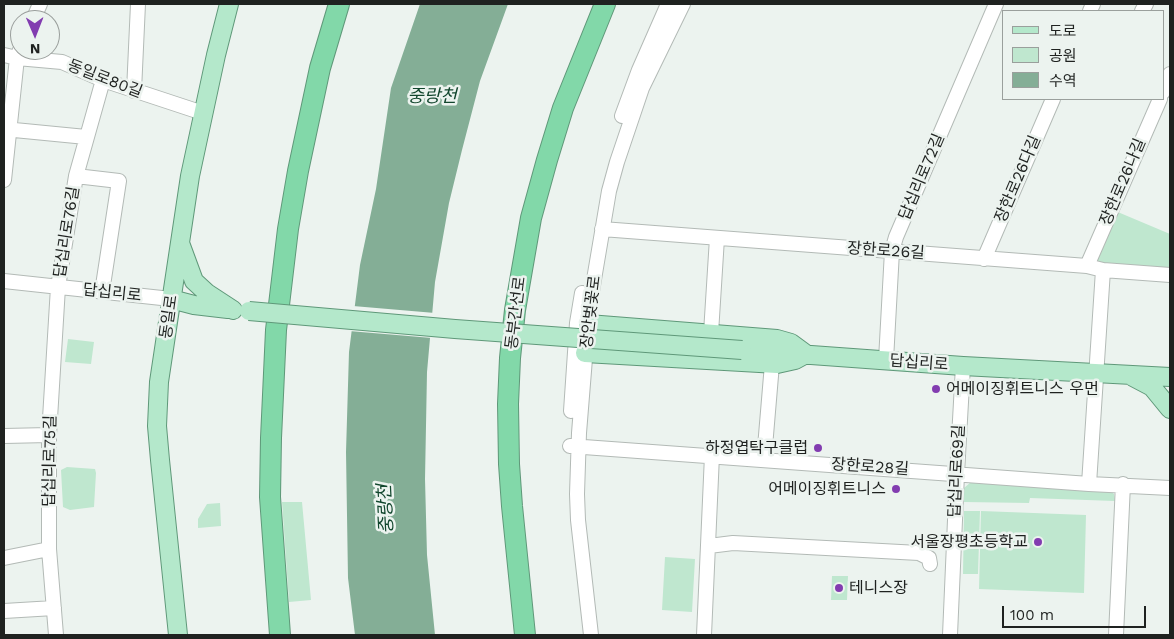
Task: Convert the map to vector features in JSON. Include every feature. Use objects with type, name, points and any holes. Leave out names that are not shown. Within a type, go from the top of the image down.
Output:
[{"type":"highway","points":[[280,635],[270,497],[276,330],[284,257],[298,171],[320,68],[339,4]]},
{"type":"highway","name":"동부간선로","points":[[525,635],[509,464],[508,404],[515,310],[531,218],[547,160],[563,108],[605,4]]},
{"type":"main road","name":"동일로","points":[[178,635],[157,426],[159,382],[190,176],[229,4]]},
{"type":"main road","points":[[180,242],[194,281],[208,293],[241,310]]},
{"type":"main road","name":"답십리로","points":[[171,299],[241,310],[456,329],[963,366],[1170,377]]},
{"type":"main road","points":[[585,353],[772,364],[792,361],[806,354],[791,343],[781,339],[588,324]]},
{"type":"main road","points":[[1130,375],[1159,368],[1170,363]]},
{"type":"main road","points":[[1130,375],[1152,387],[1170,409]]},
{"type":"street","points":[[134,91],[138,4]]},
{"type":"street","name":"장안벚꽃로","points":[[590,635],[578,520],[574,446],[577,323],[601,188],[614,139],[629,96],[668,4]]},
{"type":"street","name":"장안벚꽃로","points":[[581,635],[568,522],[574,446],[588,324],[602,229],[614,172],[631,116],[642,88],[683,4]]},
{"type":"street","name":"답십리로72길","points":[[886,360],[892,251],[896,237],[997,11]]},
{"type":"street","points":[[4,180],[13,60]]},
{"type":"street","name":"동일로80길","points":[[50,60],[62,62],[102,80],[203,113]]},
{"type":"street","name":"답십리로76길","points":[[58,287],[76,176],[102,80]]},
{"type":"street","name":"장한로26다길","points":[[984,259],[1053,100]]},
{"type":"street","name":"장한로26나길","points":[[1087,266],[1160,100]]},
{"type":"street","points":[[7,129],[86,137]]},
{"type":"street","name":"답십리로76길","points":[[76,176],[118,181],[102,292]]},
{"type":"street","name":"장한로26길","points":[[602,229],[1087,266],[1103,270],[1170,275]]},
{"type":"street","points":[[711,333],[717,238]]},
{"type":"street","points":[[1089,484],[1103,270]]},
{"type":"street","name":"답십리로","points":[[4,282],[171,299]]},
{"type":"street","name":"답십리로75길","points":[[56,635],[49,549],[49,435],[58,287]]},
{"type":"street","points":[[764,459],[772,364]]},
{"type":"street","name":"답십리로69길","points":[[950,635],[956,474],[963,366]]},
{"type":"street","points":[[4,436],[49,435]]},
{"type":"street","name":"장한로28길","points":[[574,446],[1089,484],[1123,484],[1170,488]]},
{"type":"street","points":[[704,635],[712,455]]},
{"type":"street","points":[[1116,635],[1123,484]]},
{"type":"street","points":[[709,546],[733,543],[919,553],[929,558],[930,564]]},
{"type":"street","points":[[4,558],[49,549]]},
{"type":"street","points":[[4,612],[54,608]]},
{"type":"green space","points":[[1113,210],[1170,234],[1170,271],[1100,266],[1093,256]]},
{"type":"green space","points":[[68,339],[94,342],[91,364],[65,362]]},
{"type":"green space","points":[[67,467],[95,469],[94,507],[70,510],[63,507],[61,470]]},
{"type":"green space","points":[[971,482],[1111,492],[1114,494],[1115,501],[1030,498],[1029,503],[964,502],[964,488]]},
{"type":"green space","points":[[282,502],[302,502],[311,600],[289,602]]},
{"type":"green space","points":[[220,503],[221,526],[198,528],[198,519],[207,504]]},
{"type":"green space","points":[[964,511],[980,511],[978,574],[963,574]]},
{"type":"green space","points":[[981,511],[1086,515],[1084,593],[979,589]]},
{"type":"green space","points":[[665,557],[695,559],[692,612],[662,610]]},
{"type":"green space","name":"테니스장","points":[[832,576],[848,576],[847,600],[831,600]]},
{"type":"water","name":"중랑천","points":[[420,4],[508,4],[480,81],[449,203],[435,282],[427,372],[425,479],[427,555],[435,635],[355,635],[348,578],[346,452],[349,352],[360,265],[376,189],[391,88]]},
{"type":"pier","points":[[353,306],[435,313],[432,338],[349,331]]},
{"type":"place","name":"어메이징휘트니스 우먼","points":[[936,389]]},
{"type":"place","name":"하정엽탁구클럽","points":[[818,448]]},
{"type":"place","name":"어메이징휘트니스","points":[[896,489]]},
{"type":"place","name":"서울장평초등학교","points":[[1038,542]]},
{"type":"place","name":"테니스장","points":[[839,588]]}]
